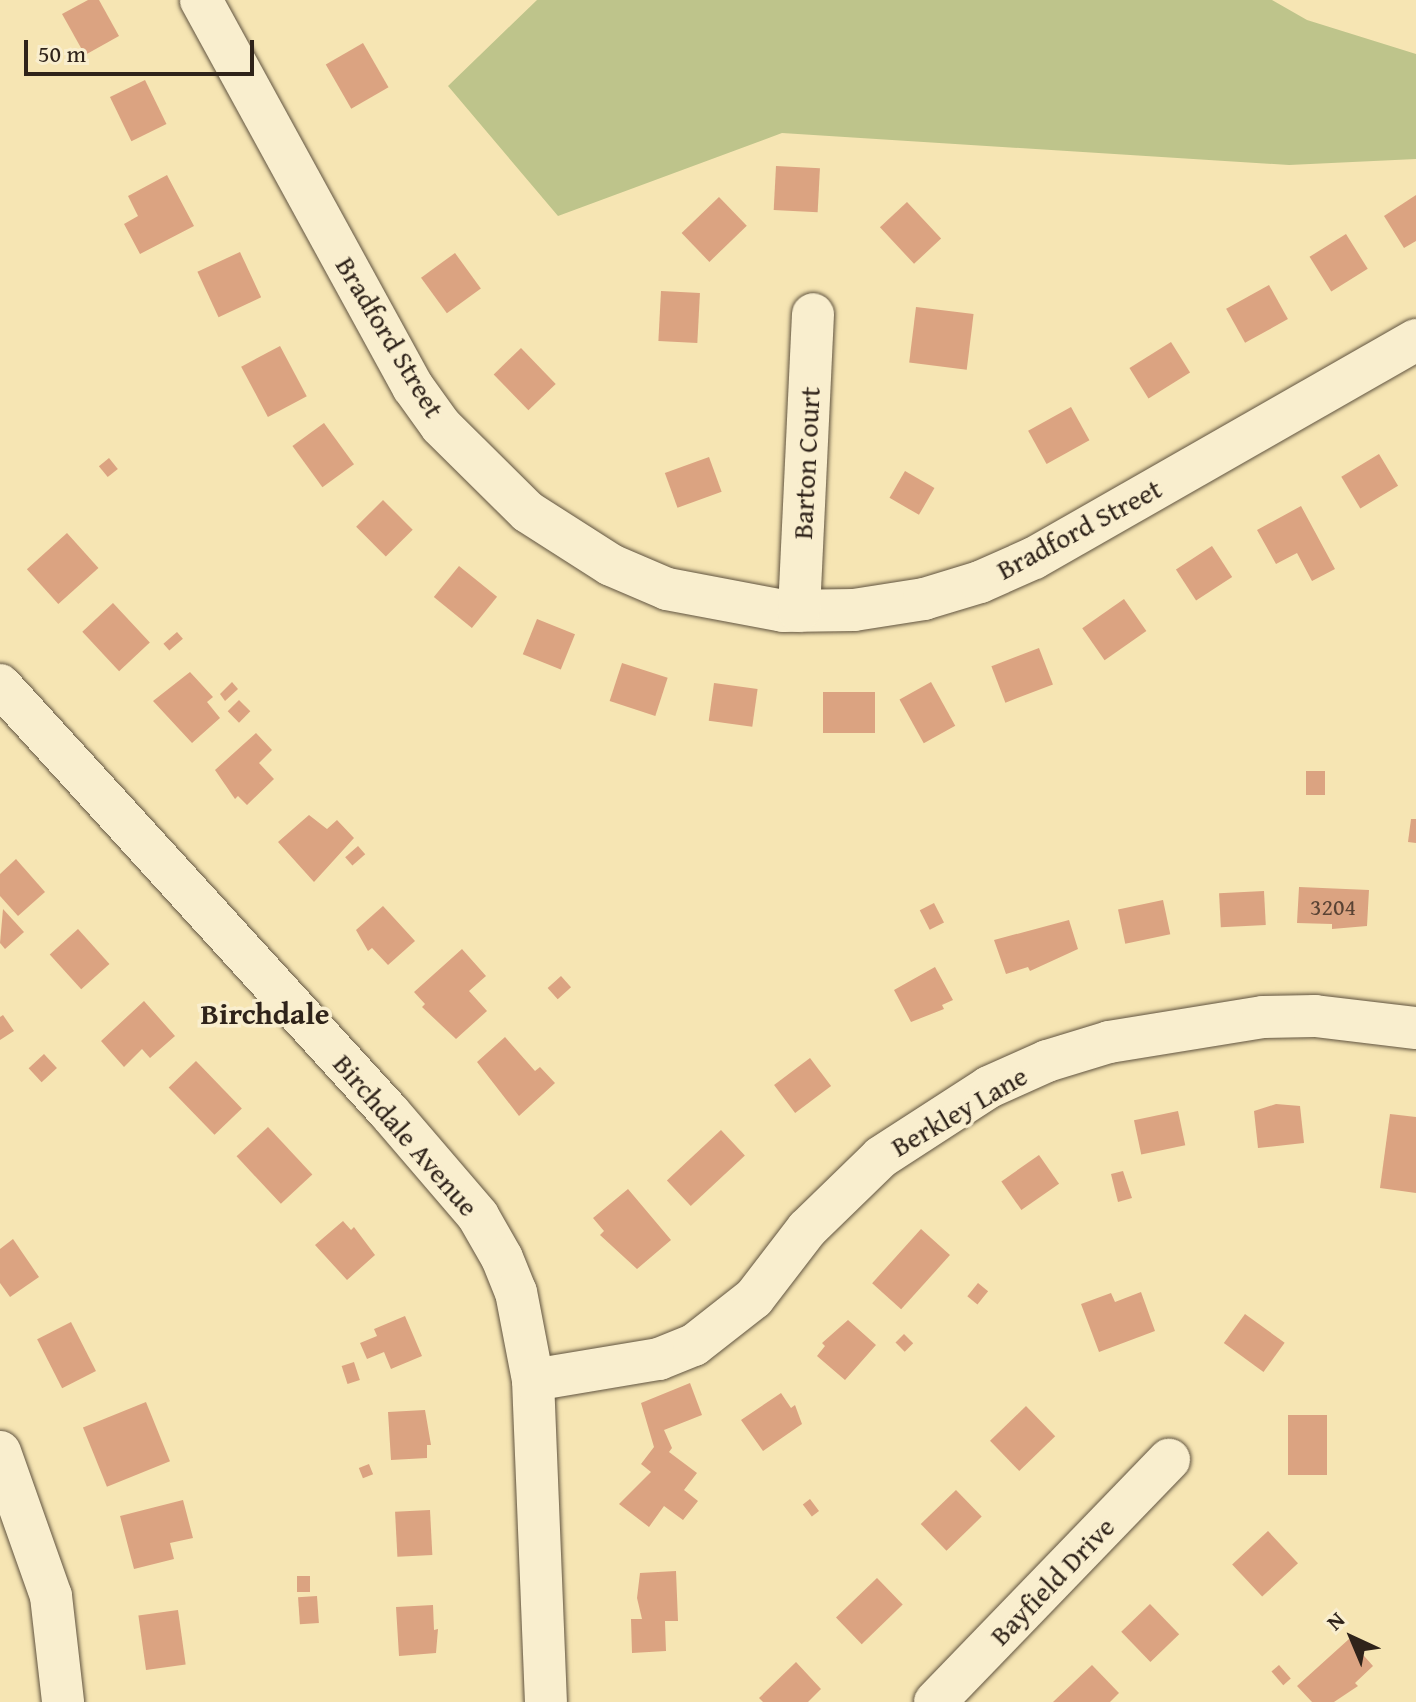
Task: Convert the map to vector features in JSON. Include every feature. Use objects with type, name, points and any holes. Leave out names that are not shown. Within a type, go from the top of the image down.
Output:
[{"type":"street","name":"Bradford Street","points":[[201,0],[413,387],[482,471],[528,512],[611,565],[667,589],[724,604],[799,611],[896,604],[980,582],[1034,558],[1416,340]]},
{"type":"street","name":"Barton Court","points":[[799,611],[813,314]]},
{"type":"street","name":"Birchdale Avenue","points":[[0,685],[478,1216],[516,1292],[533,1380],[546,1702]]},
{"type":"street","name":"Berkley Lane","points":[[533,1380],[659,1359],[694,1345],[754,1298],[807,1229],[881,1157],[989,1087],[1047,1061],[1109,1042],[1263,1017],[1315,1016],[1416,1028]]},
{"type":"street","name":"Bayfield Drive","points":[[935,1702],[1169,1460]]},
{"type":"street","points":[[3,1465],[51,1596],[63,1702]]},
{"type":"green space","points":[[537,0],[1272,0],[1307,20],[1416,54],[1416,159],[1289,165],[782,133],[558,216],[448,86]]},
{"type":"building","points":[[88,0],[99,0],[119,36],[85,55],[62,14]]},
{"type":"building","points":[[363,43],[389,87],[351,109],[326,64]]},
{"type":"building","points":[[145,80],[166,124],[131,141],[110,97]]},
{"type":"building","points":[[776,166],[820,168],[818,212],[774,210]]},
{"type":"building","points":[[167,175],[194,226],[140,254],[124,224],[138,216],[128,196]]},
{"type":"building","points":[[1416,195],[1416,241],[1404,248],[1384,216]]},
{"type":"building","points":[[719,197],[747,226],[709,262],[682,233]]},
{"type":"building","points":[[907,202],[941,239],[914,264],[880,227]]},
{"type":"building","points":[[1346,234],[1368,269],[1331,292],[1310,257]]},
{"type":"building","points":[[240,252],[261,297],[219,317],[197,272]]},
{"type":"building","points":[[455,253],[481,289],[447,313],[421,278]]},
{"type":"building","points":[[1269,285],[1288,319],[1245,343],[1226,309]]},
{"type":"building","points":[[661,291],[700,293],[697,343],[658,341]]},
{"type":"building","points":[[916,307],[974,314],[967,370],[909,363]]},
{"type":"building","points":[[1171,342],[1190,373],[1149,398],[1129,368]]},
{"type":"building","points":[[280,346],[307,396],[268,417],[241,367]]},
{"type":"building","points":[[521,348],[556,384],[528,410],[494,374]]},
{"type":"building","points":[[1071,407],[1089,440],[1047,464],[1028,431]]},
{"type":"building","points":[[324,423],[354,464],[322,487],[292,446]]},
{"type":"building","points":[[1379,454],[1398,486],[1360,508],[1341,477]]},
{"type":"building","points":[[709,457],[722,492],[677,508],[665,473]]},
{"type":"building","points":[[109,458],[118,469],[108,477],[99,466]]},
{"type":"building","points":[[905,471],[934,488],[919,515],[890,498]]},
{"type":"building","points":[[383,500],[413,530],[386,557],[356,527]]},
{"type":"building","points":[[1301,506],[1335,569],[1312,581],[1297,553],[1276,564],[1257,530]]},
{"type":"building","points":[[67,533],[98,568],[58,604],[27,569]]},
{"type":"building","points":[[1212,546],[1232,577],[1196,600],[1176,569]]},
{"type":"building","points":[[459,566],[497,597],[472,628],[434,597]]},
{"type":"building","points":[[1124,599],[1146,631],[1105,660],[1082,628]]},
{"type":"building","points":[[113,603],[150,642],[119,671],[82,632]]},
{"type":"building","points":[[537,619],[575,634],[561,670],[523,654]]},
{"type":"building","points":[[177,632],[183,639],[169,651],[163,644]]},
{"type":"building","points":[[1039,648],[1053,684],[1005,703],[991,666]]},
{"type":"building","points":[[622,663],[668,678],[655,716],[610,701]]},
{"type":"building","points":[[190,672],[213,697],[207,702],[220,718],[192,743],[153,701]]},
{"type":"building","points":[[232,682],[238,689],[225,701],[220,694]]},
{"type":"building","points":[[931,682],[955,726],[924,743],[900,699]]},
{"type":"building","points":[[714,683],[758,689],[752,727],[709,721]]},
{"type":"building","points":[[823,692],[875,692],[875,733],[823,733]]},
{"type":"building","points":[[239,700],[250,711],[239,723],[228,711]]},
{"type":"building","points":[[256,733],[272,750],[259,763],[274,779],[247,805],[238,796],[235,799],[215,770]]},
{"type":"building","points":[[1306,771],[1325,771],[1325,795],[1306,795]]},
{"type":"building","points":[[309,815],[327,829],[337,820],[354,838],[314,882],[278,842]]},
{"type":"building","points":[[1411,819],[1416,819],[1416,843],[1408,842]]},
{"type":"building","points":[[358,846],[365,854],[352,865],[345,857]]},
{"type":"building","points":[[16,859],[45,892],[18,916],[0,896],[0,874]]},
{"type":"building","points":[[1299,887],[1369,890],[1367,926],[1332,929],[1332,924],[1297,923]]},
{"type":"building","points":[[1264,891],[1266,925],[1221,927],[1219,893]]},
{"type":"building","points":[[1163,900],[1170,934],[1125,944],[1118,910]]},
{"type":"building","points":[[934,903],[944,923],[930,930],[920,910]]},
{"type":"building","points":[[383,906],[415,941],[388,965],[372,948],[368,951],[356,930]]},
{"type":"building","points":[[3,909],[24,932],[5,949],[0,943]]},
{"type":"building","points":[[1069,920],[1078,949],[1030,971],[1028,967],[1006,974],[994,940]]},
{"type":"building","points":[[78,929],[109,964],[81,989],[50,954]]},
{"type":"building","points":[[462,949],[486,976],[469,991],[487,1011],[456,1039],[422,1007],[425,1004],[414,992]]},
{"type":"building","points":[[935,967],[953,1000],[942,1005],[944,1009],[911,1022],[894,990]]},
{"type":"building","points":[[561,976],[571,987],[558,999],[548,988]]},
{"type":"building","points":[[144,1001],[175,1036],[150,1058],[142,1049],[124,1067],[101,1041]]},
{"type":"building","points":[[3,1015],[14,1031],[0,1040],[0,1017]]},
{"type":"building","points":[[505,1037],[535,1071],[540,1067],[555,1083],[519,1116],[477,1062]]},
{"type":"building","points":[[44,1054],[57,1068],[42,1082],[29,1068]]},
{"type":"building","points":[[810,1058],[831,1086],[795,1113],[774,1085]]},
{"type":"building","points":[[196,1061],[242,1108],[215,1135],[169,1087]]},
{"type":"building","points":[[1276,1104],[1300,1106],[1304,1143],[1258,1148],[1254,1111]]},
{"type":"building","points":[[1178,1111],[1185,1145],[1141,1155],[1134,1120]]},
{"type":"building","points":[[1390,1114],[1416,1117],[1416,1193],[1380,1188]]},
{"type":"building","points":[[268,1127],[312,1175],[281,1204],[237,1156]]},
{"type":"building","points":[[721,1130],[745,1156],[691,1206],[667,1180]]},
{"type":"building","points":[[1039,1155],[1059,1184],[1021,1210],[1001,1181]]},
{"type":"building","points":[[1123,1171],[1132,1198],[1118,1202],[1111,1174]]},
{"type":"building","points":[[628,1189],[671,1240],[637,1269],[600,1235],[604,1231],[593,1218]]},
{"type":"building","points":[[343,1221],[351,1230],[354,1227],[375,1255],[347,1280],[315,1245]]},
{"type":"building","points":[[921,1229],[950,1255],[901,1309],[872,1283]]},
{"type":"building","points":[[13,1239],[39,1277],[10,1297],[0,1283],[0,1249]]},
{"type":"building","points":[[978,1283],[988,1291],[977,1304],[967,1296]]},
{"type":"building","points":[[1141,1292],[1155,1331],[1099,1352],[1081,1304],[1111,1293],[1115,1302]]},
{"type":"building","points":[[1245,1314],[1285,1343],[1263,1372],[1224,1343]]},
{"type":"building","points":[[405,1316],[422,1356],[391,1369],[384,1352],[367,1359],[360,1343],[377,1336],[374,1329]]},
{"type":"building","points":[[848,1320],[876,1345],[845,1380],[817,1356],[825,1346],[822,1343]]},
{"type":"building","points":[[71,1322],[96,1371],[62,1388],[37,1339]]},
{"type":"building","points":[[904,1334],[913,1343],[905,1352],[896,1342]]},
{"type":"building","points":[[354,1362],[360,1380],[348,1384],[342,1366]]},
{"type":"building","points":[[690,1383],[702,1415],[664,1430],[672,1448],[669,1452],[697,1473],[684,1490],[698,1501],[683,1520],[664,1506],[649,1527],[619,1504],[651,1472],[641,1464],[654,1447],[641,1403]]},
{"type":"building","points":[[781,1393],[791,1408],[795,1405],[802,1424],[763,1451],[741,1420]]},
{"type":"building","points":[[146,1402],[170,1461],[107,1487],[83,1427]]},
{"type":"building","points":[[1026,1406],[1055,1436],[1019,1471],[990,1441]]},
{"type":"building","points":[[425,1410],[431,1445],[427,1445],[427,1458],[391,1460],[388,1412]]},
{"type":"building","points":[[1288,1415],[1327,1415],[1327,1475],[1288,1475]]},
{"type":"building","points":[[369,1464],[373,1474],[363,1478],[359,1468]]},
{"type":"building","points":[[956,1490],[982,1517],[946,1551],[921,1524]]},
{"type":"building","points":[[810,1499],[819,1511],[812,1516],[803,1504]]},
{"type":"building","points":[[183,1500],[193,1538],[170,1543],[174,1559],[134,1569],[120,1516]]},
{"type":"building","points":[[430,1510],[432,1555],[397,1557],[395,1512]]},
{"type":"building","points":[[1268,1531],[1298,1563],[1262,1597],[1232,1564]]},
{"type":"building","points":[[676,1571],[678,1621],[665,1621],[666,1651],[632,1653],[631,1619],[642,1619],[637,1598],[640,1573]]},
{"type":"building","points":[[297,1576],[310,1576],[310,1592],[297,1592]]},
{"type":"building","points":[[877,1578],[903,1605],[862,1644],[836,1618]]},
{"type":"building","points":[[317,1596],[319,1623],[300,1624],[298,1597]]},
{"type":"building","points":[[1150,1604],[1179,1634],[1150,1662],[1121,1632]]},
{"type":"building","points":[[433,1605],[434,1630],[438,1629],[436,1653],[399,1656],[396,1607]]},
{"type":"building","points":[[178,1610],[186,1664],[146,1670],[138,1616]]},
{"type":"building","points":[[1349,1639],[1373,1666],[1355,1683],[1358,1686],[1334,1702],[1312,1702],[1297,1686]]},
{"type":"building","points":[[796,1662],[821,1689],[808,1702],[763,1702],[759,1698]]},
{"type":"building","points":[[1092,1665],[1119,1693],[1110,1702],[1053,1702]]},
{"type":"building","points":[[1279,1665],[1291,1679],[1283,1685],[1271,1672]]},
{"type":"district","name":"Birchdale","points":[[265,1013]]}]
